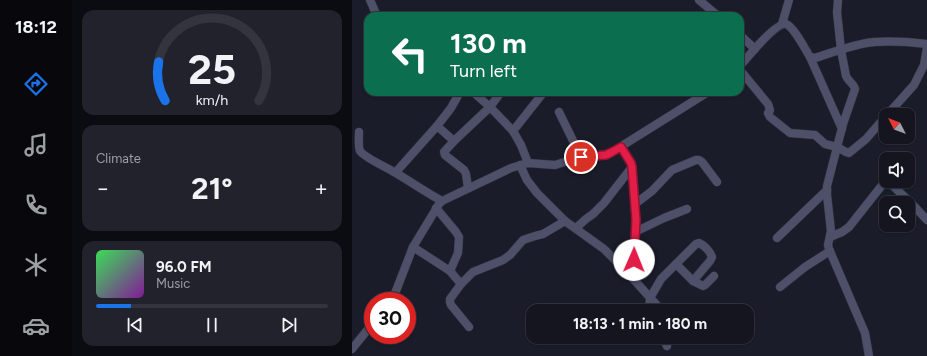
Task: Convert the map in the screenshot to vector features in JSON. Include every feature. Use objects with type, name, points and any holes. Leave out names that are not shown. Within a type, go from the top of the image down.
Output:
[{"type":"street","points":[[370,0],[375,12]]},
{"type":"street","points":[[699,0],[713,12]]},
{"type":"street","points":[[744,61],[770,33],[782,24],[789,0]]},
{"type":"street","points":[[838,0],[837,12],[841,50],[846,76],[853,84],[855,89],[837,147],[827,190],[832,231],[828,245],[865,333],[869,356]]},
{"type":"street","points":[[782,24],[787,25],[792,29],[810,57],[842,129]]},
{"type":"street","points":[[744,39],[755,49]]},
{"type":"street","points":[[810,57],[815,58],[851,47],[875,42],[927,44]]},
{"type":"street","points":[[893,108],[914,85],[924,65],[927,48]]},
{"type":"street","points":[[744,75],[770,107],[769,115],[792,134],[815,135],[825,144],[837,147],[849,153],[866,140],[879,124]]},
{"type":"street","points":[[396,172],[437,126],[451,108],[458,96]]},
{"type":"street","points":[[478,96],[513,131],[521,145],[527,180],[537,193],[565,220],[604,249],[656,304]]},
{"type":"street","points":[[468,188],[464,170],[445,155],[444,152],[490,107],[498,96]]},
{"type":"street","points":[[513,131],[541,96]]},
{"type":"street","points":[[395,292],[412,247],[436,208],[442,201],[511,168],[524,164],[555,165],[581,157],[606,155],[702,96]]},
{"type":"street","points":[[559,112],[581,157]]},
{"type":"street","points":[[437,126],[454,141]]},
{"type":"street","points":[[359,132],[360,150],[371,159],[396,172],[442,201]]},
{"type":"street","points":[[621,147],[632,167],[635,232],[634,260],[628,273]]},
{"type":"street","points":[[634,204],[652,191],[672,170],[696,160],[700,160],[702,162],[717,182]]},
{"type":"street","points":[[576,228],[604,203],[632,167]]},
{"type":"street","points":[[830,237],[849,227],[886,182],[913,204],[927,220]]},
{"type":"street","points":[[777,238],[827,190]]},
{"type":"street","points":[[436,208],[459,237],[458,253],[450,271]]},
{"type":"street","points":[[635,232],[687,209]]},
{"type":"street","points":[[469,327],[450,302],[450,299],[461,284],[473,272],[506,259],[523,240],[543,234],[565,220]]},
{"type":"street","points":[[650,304],[650,298],[661,279],[699,242],[711,254],[712,257],[693,281]]},
{"type":"street","points":[[412,247],[450,271],[461,284]]},
{"type":"street","points":[[780,287],[805,267],[830,251]]},
{"type":"street","points":[[676,264],[693,281],[703,286],[714,276]]},
{"type":"street","points":[[352,349],[364,334]]},
{"type":"route","points":[[581,157],[606,155],[621,147],[631,163],[636,220],[634,260]]}]
